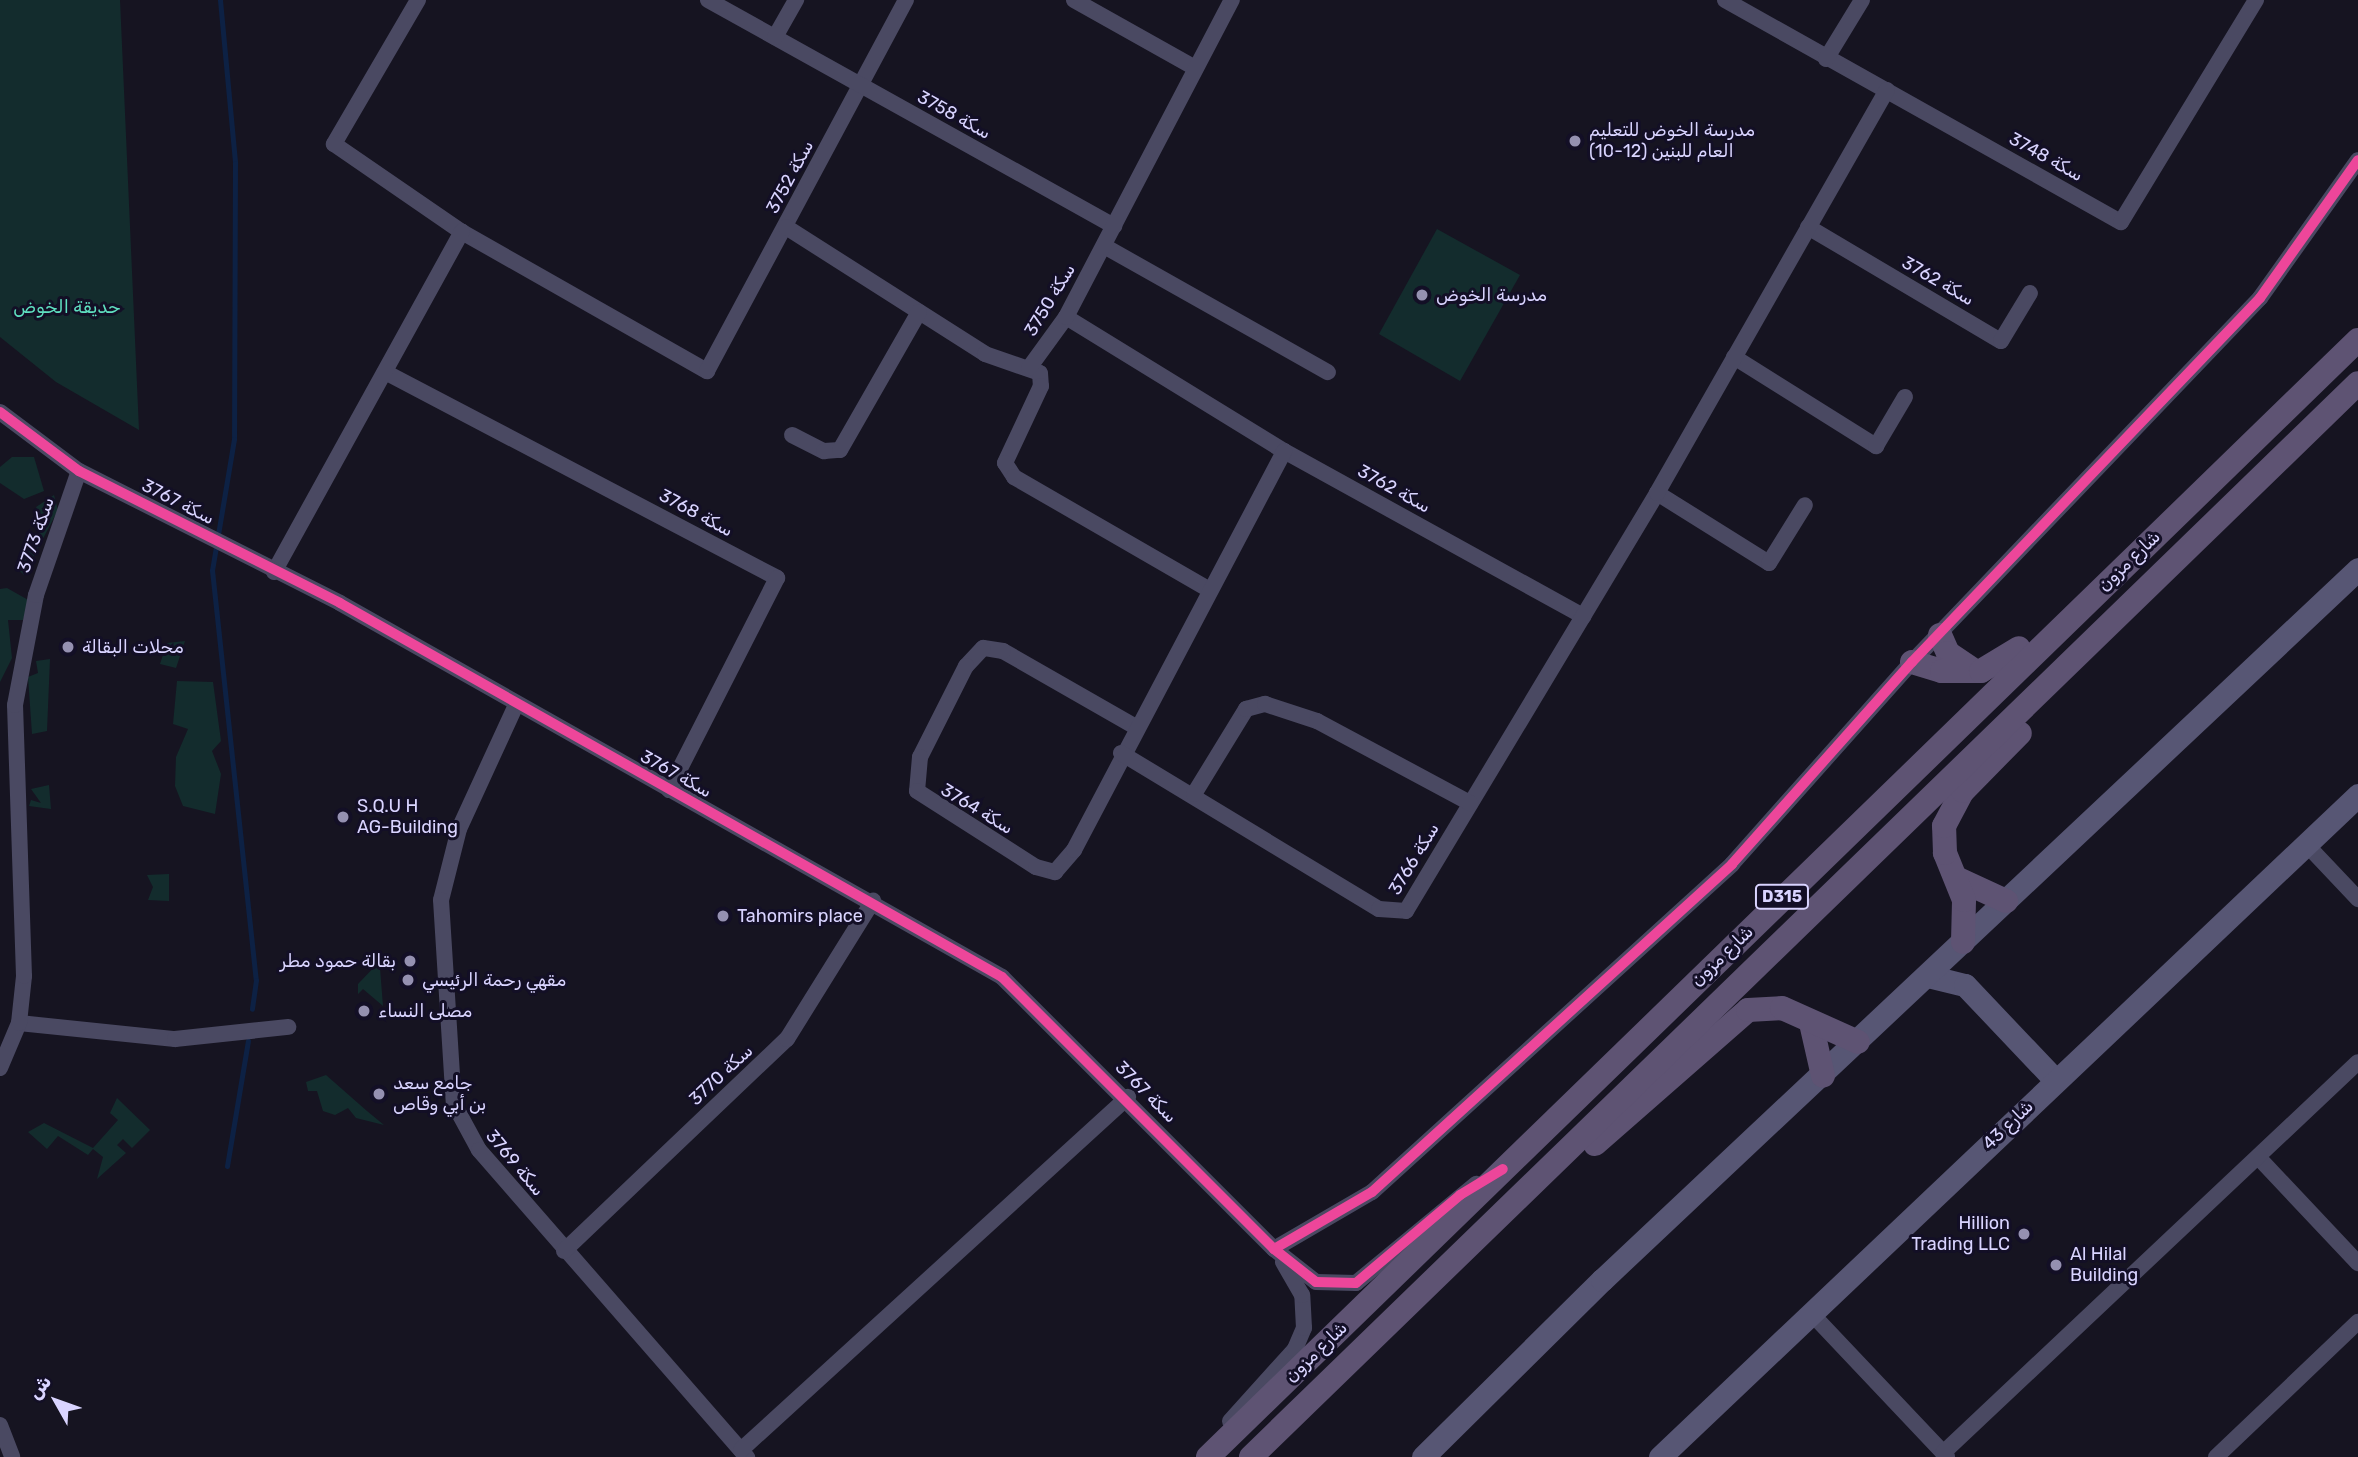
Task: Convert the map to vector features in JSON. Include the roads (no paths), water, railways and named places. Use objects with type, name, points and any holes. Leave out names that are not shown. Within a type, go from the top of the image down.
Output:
[{"type":"main road","name":"شارع مزون","points":[[1207,1457],[2358,340]]},
{"type":"main road","name":"شارع مزون","points":[[1251,1457],[2358,383]]},
{"type":"main road","points":[[1912,662],[1973,670],[2004,663],[2083,583],[2140,549]]},
{"type":"main road","points":[[1963,942],[1966,910],[1943,839],[1954,802],[2064,687],[2098,634]]},
{"type":"main road","points":[[1940,635],[1948,653],[1973,670]]},
{"type":"main road","points":[[1958,879],[2006,901]]},
{"type":"main road","points":[[1531,1184],[1568,1169],[1737,1014],[1771,1006],[1858,1042]]},
{"type":"main road","points":[[1811,1023],[1823,1076]]},
{"type":"street","points":[[274,572],[461,232],[334,144],[418,0]]},
{"type":"street","name":"سكة 3758","points":[[708,0],[1114,226]]},
{"type":"street","points":[[775,37],[796,0]]},
{"type":"street","name":"سكة 3752","points":[[461,232],[707,370],[906,0]]},
{"type":"street","points":[[1074,0],[1195,68]]},
{"type":"street","name":"سكة 3750","points":[[1029,368],[1066,317],[1232,0]]},
{"type":"street","name":"سكة 3748","points":[[1725,0],[2121,222],[2256,0]]},
{"type":"street","points":[[1826,59],[1862,0]]},
{"type":"street","points":[[1583,616],[1657,493],[1887,90]]},
{"type":"street","points":[[1274,1249],[1372,1192],[1524,1057],[1732,864],[1912,662],[2260,298],[2358,160]]},
{"type":"street","points":[[786,227],[998,361],[1029,368],[1044,377],[1005,463],[1014,477],[1210,590]]},
{"type":"street","name":"سكة 3762","points":[[1808,227],[2001,341],[2030,293]]},
{"type":"street","points":[[1104,246],[1328,372]]},
{"type":"street","points":[[792,435],[824,451],[840,450],[919,313]]},
{"type":"street","name":"سكة 3762","points":[[1066,317],[1284,450],[1583,616]]},
{"type":"street","points":[[1734,357],[1876,446],[1905,397]]},
{"type":"street","name":"سكة 3768","points":[[385,372],[777,578],[670,790]]},
{"type":"street","name":"سكة 3767","points":[[0,412],[79,471],[274,572],[340,603],[516,705],[873,901],[1002,977],[1128,1097],[1274,1249]]},
{"type":"street","name":"سكة 3764","points":[[1134,726],[1003,650],[983,648],[967,666],[920,757],[917,791],[1025,860],[1055,872],[1073,850],[1134,726],[1284,450]]},
{"type":"street","name":"سكة 3773","points":[[0,1068],[19,1023],[26,923],[8,705],[36,595],[79,471]]},
{"type":"street","points":[[1657,493],[1769,563],[1805,505]]},
{"type":"street","points":[[1423,1457],[2358,569]]},
{"type":"street","name":"سكة 3766","points":[[1121,752],[1392,914],[1406,911],[1583,616]]},
{"type":"street","points":[[1194,794],[1246,709],[1265,704],[1317,721],[1470,803]]},
{"type":"street","name":"سكة 3769","points":[[516,705],[459,829],[441,900],[447,1070],[464,1132],[564,1251],[744,1454]]},
{"type":"street","name":"شارع 43","points":[[1660,1457],[2358,795]]},
{"type":"street","points":[[2306,844],[2358,899]]},
{"type":"street","name":"سكة 3770","points":[[564,1251],[787,1039],[873,901]]},
{"type":"street","points":[[1963,942],[1965,985]]},
{"type":"street","points":[[1928,976],[1965,985],[2055,1080]]},
{"type":"street","points":[[19,1023],[175,1039],[288,1027]]},
{"type":"street","points":[[1811,1313],[1945,1455],[2358,1062]]},
{"type":"street","name":"سكة 3767","points":[[744,1454],[1128,1097]]},
{"type":"street","points":[[2258,1157],[2358,1264]]},
{"type":"street","points":[[1274,1249],[1316,1282],[1356,1283],[1460,1195],[1503,1169]]},
{"type":"street","points":[[1207,1457],[1304,1328],[1302,1295],[1274,1249]]},
{"type":"street","points":[[2216,1457],[2358,1322]]},
{"type":"street","points":[[0,1425],[12,1457]]},
{"type":"waterway","points":[[220,0],[235,163],[234,439],[212,570],[256,980],[252,1009]]},
{"type":"waterway","points":[[227,1166],[248,1041]]},
{"type":"place","name":"مدرسة الخوض للتعليم العام للبنين (12-10)","points":[[1575,141]]},
{"type":"place","name":"مدرسة الخوض","points":[[1422,295]]},
{"type":"place","name":"محلات البقالة","points":[[68,647]]},
{"type":"place","name":"S.Q.U H AG-Building","points":[[343,817]]},
{"type":"place","name":"Tahomirs place","points":[[723,916]]},
{"type":"place","name":"بقالة حمود مطر","points":[[410,961]]},
{"type":"place","name":"مقهي رحمة الرئيسي","points":[[408,980]]},
{"type":"place","name":"مصلى النساء","points":[[364,1011]]},
{"type":"place","name":"جامع سعد بن أبي وقاص","points":[[379,1094]]},
{"type":"place","name":"Hillion Trading LLC","points":[[2024,1234]]},
{"type":"place","name":"Al Hilal Building","points":[[2056,1265]]},
{"type":"park label","name":"حديقة الخوض","points":[[67,307]]}]
